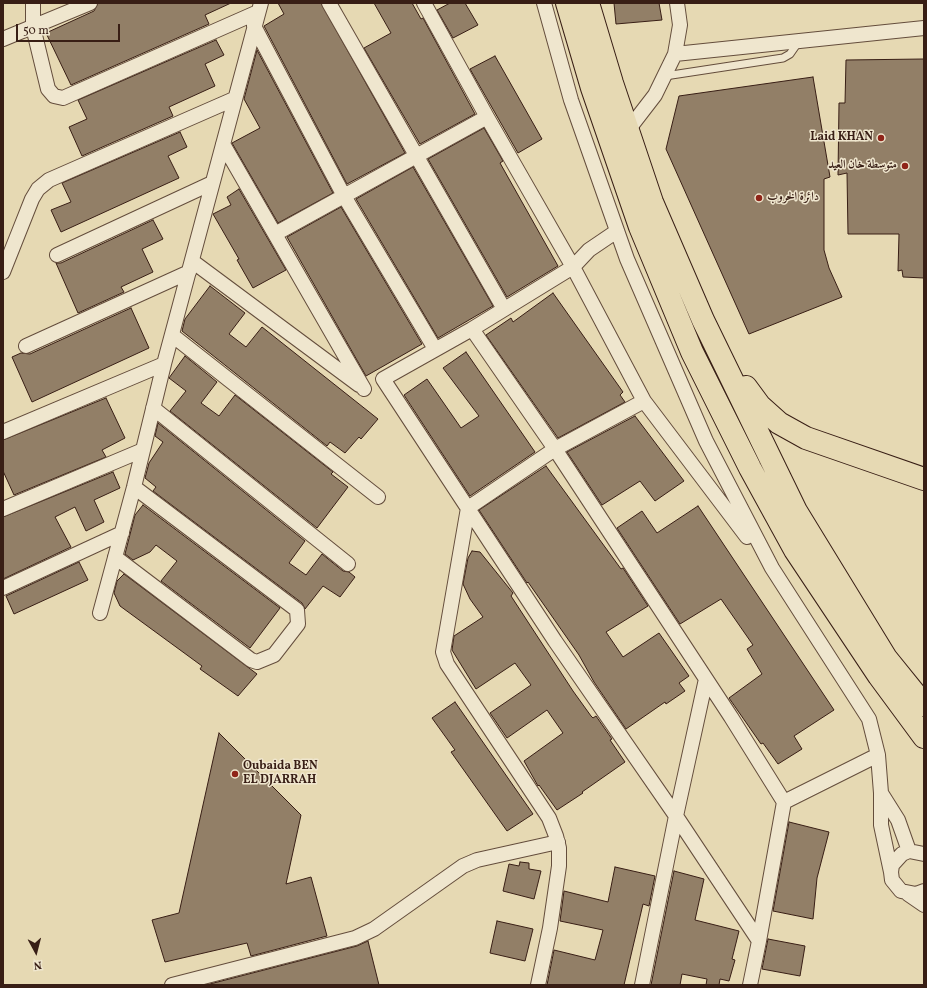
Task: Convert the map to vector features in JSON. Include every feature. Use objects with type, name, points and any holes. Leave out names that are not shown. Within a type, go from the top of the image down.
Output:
[{"type":"highway","points":[[567,3],[592,88],[640,227],[692,352],[750,468],[795,550],[875,670],[924,737]]},
{"type":"highway","points":[[588,3],[652,202],[703,320],[796,511],[886,658],[924,705]]},
{"type":"highway","points":[[718,351],[760,406],[779,423],[806,438],[833,448],[921,475]]},
{"type":"street","points":[[33,3],[33,27],[48,89],[54,96],[63,98],[259,8]]},
{"type":"street","points":[[3,39],[90,3]]},
{"type":"street","points":[[330,3],[504,309]]},
{"type":"street","points":[[424,3],[572,266],[644,401],[772,568],[869,719],[878,755],[881,793],[881,825],[891,872],[896,886],[924,905]]},
{"type":"street","points":[[544,3],[571,100],[627,259],[706,441],[772,568]]},
{"type":"street","points":[[628,130],[655,95],[675,54],[680,25],[677,3]]},
{"type":"street","points":[[100,613],[122,533],[164,364],[259,8]]},
{"type":"street","points":[[254,26],[344,196],[435,349]]},
{"type":"street","points":[[675,54],[924,28]]},
{"type":"street","points":[[3,272],[32,199],[38,189],[49,180],[234,99]]},
{"type":"street","points":[[275,234],[487,117]]},
{"type":"street","points":[[223,144],[364,389]]},
{"type":"street","points":[[57,255],[212,183]]},
{"type":"street","points":[[364,389],[504,309],[572,266],[589,250],[617,231]]},
{"type":"street","points":[[26,346],[190,266]]},
{"type":"street","points":[[190,266],[364,389]]},
{"type":"street","points":[[472,328],[555,449],[784,802],[750,985]]},
{"type":"street","points":[[172,336],[378,497]]},
{"type":"street","points":[[3,432],[164,364]]},
{"type":"street","points":[[383,379],[555,641],[676,816],[759,941]]},
{"type":"street","points":[[538,985],[550,928],[559,866],[558,842],[549,818],[446,664],[443,652],[468,508],[555,449],[644,401]]},
{"type":"street","points":[[153,408],[348,564]]},
{"type":"street","points":[[3,509],[143,450]]},
{"type":"street","points":[[115,557],[251,660],[257,662],[274,655],[298,624],[297,610],[134,486]]},
{"type":"street","points":[[3,588],[122,533]]},
{"type":"street","points":[[642,985],[676,816],[706,680]]},
{"type":"street","points":[[784,802],[878,755]]},
{"type":"street","points":[[881,793],[919,851],[896,858],[892,865],[891,872]]},
{"type":"street","points":[[172,985],[355,938],[374,929],[463,866],[477,860],[558,842]]},
{"type":"street","points":[[908,894],[916,894],[924,891]]},
{"type":"lane","points":[[665,76],[783,58],[790,54],[799,41]]},
{"type":"building","points":[[98,3],[231,3],[205,15],[209,24],[71,85],[46,33],[94,11]]},
{"type":"building","points":[[278,3],[321,3],[405,153],[347,184],[264,26],[284,14]]},
{"type":"building","points":[[374,3],[412,3],[421,19],[423,18],[475,114],[420,144],[364,48],[391,33]]},
{"type":"building","points":[[450,3],[465,3],[478,25],[453,38],[437,10]]},
{"type":"building","points":[[614,3],[659,3],[662,20],[616,24]]},
{"type":"building","points":[[216,40],[224,55],[205,64],[215,86],[169,107],[173,116],[82,156],[69,127],[87,119],[78,100]]},
{"type":"building","points":[[257,50],[333,193],[278,223],[232,143],[260,128],[244,99]]},
{"type":"building","points":[[495,56],[542,139],[518,153],[470,69]]},
{"type":"building","name":"Laid KHAN","points":[[924,59],[924,278],[903,277],[902,270],[898,271],[899,234],[848,234],[847,173],[838,175],[839,103],[845,103],[846,60]]},
{"type":"building","points":[[813,77],[830,177],[824,179],[824,250],[829,268],[842,297],[749,334],[666,149],[679,96]]},
{"type":"building","points":[[484,128],[503,161],[500,163],[558,266],[507,297],[428,159]]},
{"type":"building","points":[[180,132],[187,147],[168,156],[179,178],[61,232],[51,210],[71,202],[62,183]]},
{"type":"building","points":[[413,167],[493,306],[438,338],[356,199]]},
{"type":"building","points":[[239,189],[286,270],[253,288],[237,260],[239,259],[213,214],[231,205],[227,197]]},
{"type":"building","points":[[341,207],[422,344],[366,376],[287,237]]},
{"type":"building","points":[[153,220],[163,239],[142,249],[153,272],[121,287],[124,292],[78,313],[56,263],[61,263]]},
{"type":"building","points":[[210,286],[245,313],[229,334],[246,347],[262,327],[378,419],[361,439],[359,437],[345,453],[330,442],[327,446],[182,331],[185,319]]},
{"type":"building","points":[[553,293],[623,392],[620,395],[625,402],[558,438],[486,335],[511,318],[513,322]]},
{"type":"building","points":[[131,308],[149,348],[32,402],[12,357],[21,353],[30,354]]},
{"type":"building","points":[[466,352],[535,452],[470,496],[404,395],[427,379],[461,428],[479,416],[443,368]]},
{"type":"building","points":[[185,356],[217,382],[201,403],[219,416],[235,395],[333,472],[331,474],[348,487],[317,528],[170,411],[186,391],[169,378]]},
{"type":"building","points":[[106,398],[125,438],[102,450],[106,457],[14,495],[3,471],[3,440]]},
{"type":"building","points":[[635,416],[684,481],[655,501],[640,481],[602,505],[567,452]]},
{"type":"building","points":[[158,423],[305,541],[289,563],[306,575],[322,554],[343,571],[349,572],[355,577],[340,597],[323,586],[305,609],[302,603],[153,491],[156,487],[145,478],[149,463],[163,442],[155,436]]},
{"type":"building","points":[[546,466],[621,569],[623,568],[648,606],[606,632],[623,657],[659,633],[689,676],[679,683],[685,691],[666,704],[665,702],[626,729],[594,682],[579,655],[528,582],[527,583],[479,510]]},
{"type":"building","points":[[113,472],[120,488],[94,500],[104,522],[86,531],[75,507],[55,517],[71,547],[3,579],[3,517]]},
{"type":"building","points":[[143,505],[280,608],[250,648],[161,581],[177,561],[156,545],[150,552],[133,560],[125,554],[135,515]]},
{"type":"building","points":[[698,506],[834,710],[794,736],[802,749],[778,764],[763,743],[761,744],[729,698],[762,674],[747,649],[753,645],[721,599],[680,624],[617,528],[642,511],[657,533]]},
{"type":"building","points":[[472,551],[480,552],[513,593],[511,596],[573,691],[591,716],[593,718],[596,716],[612,739],[610,740],[625,762],[557,810],[539,785],[538,786],[524,761],[563,733],[547,710],[507,738],[490,713],[531,685],[515,663],[476,689],[452,650],[454,636],[483,617],[470,599],[463,584],[468,558]]},
{"type":"building","points":[[79,562],[88,580],[14,614],[6,596]]},
{"type":"building","points":[[124,574],[257,674],[238,696],[200,669],[202,666],[120,606],[114,593],[117,581]]},
{"type":"building","points":[[455,702],[533,814],[507,831],[451,752],[455,750],[432,718]]},
{"type":"building","points":[[219,733],[301,815],[286,884],[311,877],[327,936],[251,956],[247,943],[165,962],[152,920],[179,913]]},
{"type":"building","points":[[789,822],[829,832],[817,878],[813,919],[773,911]]},
{"type":"building","points":[[520,862],[529,863],[529,869],[541,871],[534,899],[503,891],[509,864],[519,866]]},
{"type":"building","points":[[615,867],[655,876],[649,906],[643,904],[624,985],[547,985],[554,950],[595,960],[603,930],[560,921],[564,891],[608,902]]},
{"type":"building","points":[[674,871],[704,879],[695,920],[739,931],[732,959],[735,960],[729,981],[720,979],[719,985],[706,985],[707,979],[682,974],[680,985],[651,985]]},
{"type":"building","points":[[497,921],[533,929],[525,961],[490,953]]},
{"type":"building","points":[[768,939],[805,946],[800,976],[762,969]]},
{"type":"building","points":[[368,941],[379,985],[206,985],[357,946]]},
{"type":"place","name":"Laid KHAN","points":[[881,138]]},
{"type":"place","name":"متوسطة خان العيد","points":[[905,166]]},
{"type":"place","name":"دائرة الخروب","points":[[759,198]]},
{"type":"place","name":"Oubaida BEN EL DJARRAH","points":[[235,774]]}]
